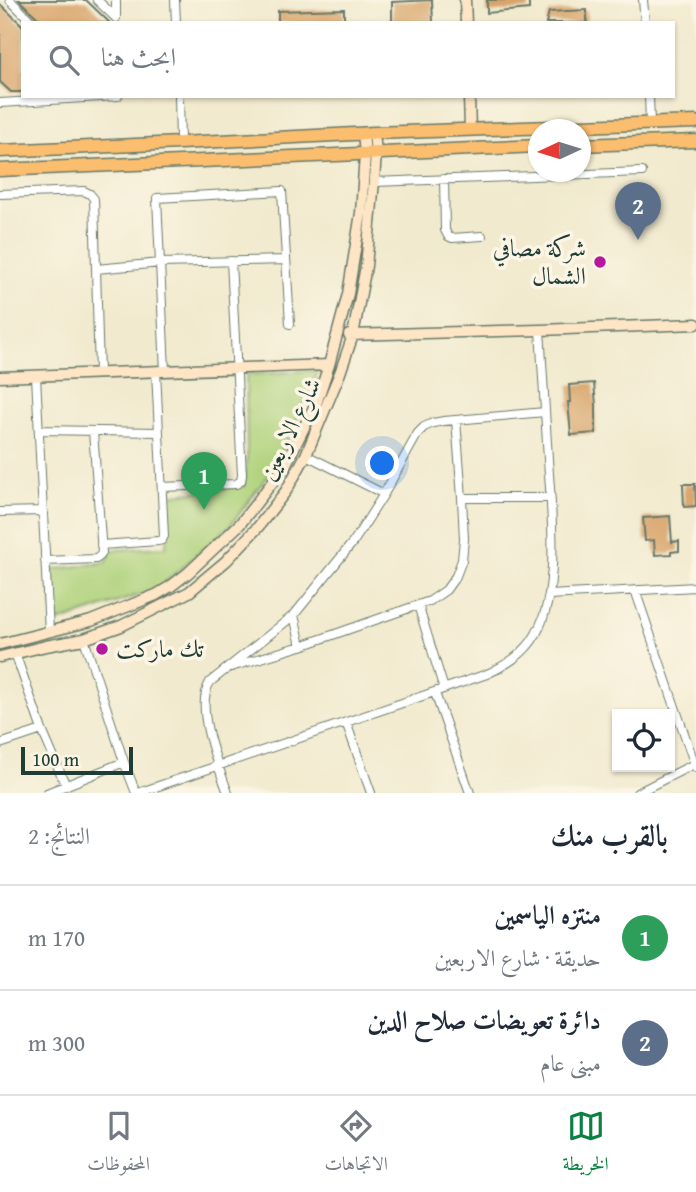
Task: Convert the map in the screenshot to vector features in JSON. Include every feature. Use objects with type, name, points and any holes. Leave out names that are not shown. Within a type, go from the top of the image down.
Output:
[{"type":"main road","points":[[465,0],[466,21]]},
{"type":"main road","points":[[469,98],[470,130]]},
{"type":"main road","points":[[0,151],[369,133],[696,122]]},
{"type":"main road","name":"شارع الاربعين","points":[[0,657],[84,639],[121,626],[189,592],[226,561],[258,527],[286,491],[306,456],[341,373],[353,335],[366,266],[374,182],[369,133]]},
{"type":"main road","points":[[591,145],[696,141]]},
{"type":"main road","points":[[0,170],[528,146]]},
{"type":"main road","points":[[0,644],[91,621],[156,595],[171,586],[240,524],[285,466],[317,401],[329,365],[348,294],[370,153]]},
{"type":"main road","points":[[337,335],[696,324]]},
{"type":"main road","points":[[0,377],[329,365]]},
{"type":"main road","points":[[116,611],[121,626]]},
{"type":"street","points":[[10,0],[31,21]]},
{"type":"street","points":[[97,0],[116,20]]},
{"type":"street","points":[[116,0],[116,20]]},
{"type":"street","points":[[175,0],[176,21]]},
{"type":"street","points":[[643,0],[645,21]]},
{"type":"street","points":[[0,103],[78,98]]},
{"type":"street","points":[[179,98],[180,143]]},
{"type":"street","points":[[649,98],[650,122]]},
{"type":"street","points":[[374,182],[642,172]]},
{"type":"street","points":[[444,179],[445,230],[448,236],[482,236]]},
{"type":"street","points":[[0,194],[84,191],[94,199],[99,373]]},
{"type":"street","points":[[101,545],[162,540],[164,536],[159,432],[161,264],[157,198],[282,191],[290,324]]},
{"type":"street","points":[[96,269],[285,260]]},
{"type":"street","points":[[162,487],[236,484],[241,481],[231,261]]},
{"type":"street","points":[[84,639],[124,762],[137,793],[444,690],[487,674],[517,656],[537,633],[545,611],[552,555],[540,330]]},
{"type":"street","points":[[36,376],[49,632]]},
{"type":"street","points":[[228,793],[207,726],[204,694],[210,681],[294,615],[354,541],[414,439],[424,427],[456,420],[545,412]]},
{"type":"street","points":[[225,669],[430,601],[446,590],[462,560],[464,539],[456,420]]},
{"type":"street","points":[[39,430],[159,432]]},
{"type":"street","points":[[46,561],[96,559],[102,553],[93,431]]},
{"type":"street","points":[[306,456],[384,494]]},
{"type":"street","points":[[463,498],[550,498]]},
{"type":"street","points":[[0,513],[43,511]]},
{"type":"street","points":[[549,595],[696,587]]},
{"type":"street","points":[[635,590],[696,765],[636,793]]},
{"type":"street","points":[[418,605],[444,690]]},
{"type":"street","points":[[294,615],[301,646]]},
{"type":"street","points":[[15,653],[42,730],[66,786]]},
{"type":"street","points":[[435,693],[470,793]]},
{"type":"street","points":[[346,722],[371,793]]},
{"type":"street","points":[[0,744],[42,730]]},
{"type":"street","points":[[47,793],[124,762]]},
{"type":"green space","points":[[319,370],[278,462],[230,526],[157,589],[55,623],[50,570],[107,562],[109,550],[166,547],[168,495],[244,486],[247,457],[246,375]]},
{"type":"building","points":[[19,0],[86,0],[108,21],[41,21]]},
{"type":"building","points":[[432,0],[433,21],[392,21],[392,2]]},
{"type":"building","points":[[487,0],[529,0],[529,9],[487,13]]},
{"type":"building","points":[[0,4],[21,24],[21,92],[11,92],[0,82]]},
{"type":"building","points":[[344,9],[344,21],[278,21],[278,11]]},
{"type":"building","points":[[587,10],[587,21],[547,21],[549,12]]},
{"type":"building","points":[[594,383],[596,433],[571,435],[569,385]]},
{"type":"building","points":[[683,484],[695,484],[696,506],[684,507]]},
{"type":"building","points":[[670,516],[672,542],[679,541],[679,551],[655,555],[654,540],[645,541],[643,518]]},
{"type":"place","name":"دائرة تعويضات صلاح الدين","points":[[638,240]]},
{"type":"place","name":"شركة مصافي الشمال","points":[[600,262]]},
{"type":"place","name":"منتزه الياسمين","points":[[204,510]]},
{"type":"place","name":"تك ماركت","points":[[102,649]]}]
